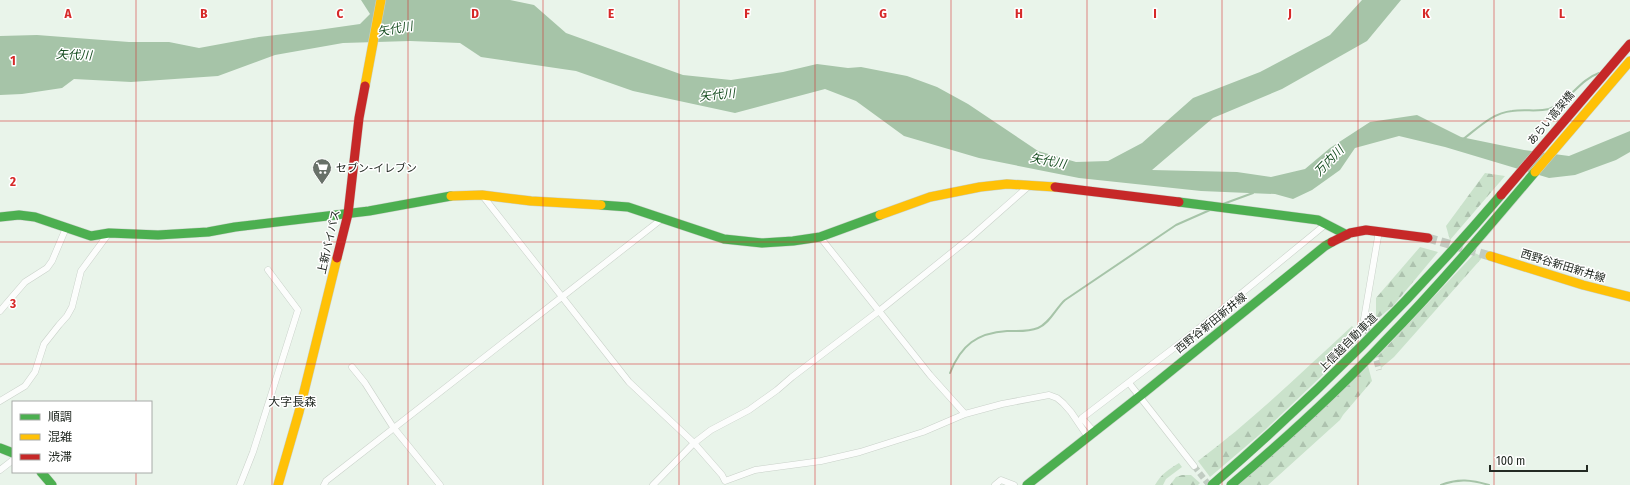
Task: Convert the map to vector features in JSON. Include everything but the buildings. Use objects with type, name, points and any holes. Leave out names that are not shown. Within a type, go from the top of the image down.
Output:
[{"type":"main road","name":"上新バイパス","points":[[278,485],[299,412],[348,214],[359,118],[381,0]]},
{"type":"main road","name":"あらい高架橋","points":[[1490,208],[1630,44]]},
{"type":"main road","points":[[1231,485],[1318,406],[1430,294],[1499,216],[1630,61]]},
{"type":"main road","points":[[0,217],[19,215],[35,216],[91,236],[109,233],[158,236],[208,232],[235,227],[348,214],[457,195],[482,195],[531,201],[628,207],[711,235],[745,242],[780,243],[820,237],[930,197],[980,187],[1007,184],[1079,189],[1318,220],[1347,234]]},
{"type":"main road","name":"上信越自動車道","points":[[1212,485],[1280,426],[1349,359],[1420,286],[1490,208]]},
{"type":"main road","name":"西野谷新田新井線","points":[[1026,485],[1140,396],[1325,246],[1347,234],[1360,230],[1379,231],[1428,238]]},
{"type":"main road","name":"西野谷新田新井線","points":[[1490,256],[1583,285],[1630,297]]},
{"type":"main road","points":[[0,448],[12,453]]},
{"type":"main road","points":[[42,473],[52,485]]},
{"type":"street","points":[[653,485],[694,443],[711,430],[749,410],[879,312],[971,237],[1030,186]]},
{"type":"street","points":[[482,195],[628,382],[694,443],[722,475],[726,483],[755,470],[821,461],[860,452],[923,432],[965,414],[1002,404],[1049,395],[1058,398],[1091,435]]},
{"type":"street","points":[[324,485],[326,481],[394,427],[662,218]]},
{"type":"street","points":[[1091,435],[1082,418],[1129,383],[1326,224]]},
{"type":"street","points":[[0,310],[25,282],[47,268],[52,261],[66,228]]},
{"type":"street","points":[[1364,320],[1379,231]]},
{"type":"street","points":[[0,401],[25,386],[35,372],[44,344],[67,316],[72,307],[81,271],[109,233]]},
{"type":"street","points":[[820,237],[930,375],[965,414]]},
{"type":"street","points":[[240,485],[253,452],[298,310],[268,270]]},
{"type":"street","points":[[352,368],[365,383],[394,427],[440,485]]},
{"type":"street","points":[[1129,383],[1194,466]]},
{"type":"street","points":[[0,470],[12,461]]},
{"type":"street","points":[[995,485],[1002,480],[1014,485]]},
{"type":"green space","points":[[1485,173],[1505,176],[1450,240],[1446,226]]},
{"type":"green space","points":[[1420,247],[1438,252],[1393,306],[1376,320],[1376,298]]},
{"type":"green space","points":[[1475,253],[1481,256],[1481,259],[1394,357],[1381,368],[1378,356]]},
{"type":"green space","points":[[1352,326],[1361,337],[1352,347],[1265,430],[1210,477],[1198,461],[1258,412]]},
{"type":"green space","points":[[1368,366],[1372,381],[1340,420],[1268,485],[1238,485]]},
{"type":"green space","points":[[1179,463],[1182,467],[1166,479],[1163,485],[1155,485],[1163,475]]},
{"type":"green space","points":[[1191,475],[1200,483],[1198,485],[1170,485],[1176,477]]},
{"type":"water","points":[[361,0],[510,0],[534,5],[566,33],[683,75],[731,80],[783,72],[817,64],[848,68],[861,67],[907,76],[937,87],[968,104],[1038,151],[1076,162],[1108,161],[1142,143],[1193,98],[1260,72],[1330,35],[1362,0],[1401,0],[1367,41],[1282,89],[1213,118],[1152,170],[1237,172],[1271,177],[1305,169],[1330,148],[1370,122],[1417,115],[1461,137],[1524,150],[1569,156],[1630,131],[1630,152],[1616,160],[1575,175],[1549,178],[1445,147],[1399,136],[1355,148],[1340,170],[1312,190],[1293,199],[1275,194],[1201,191],[1079,178],[979,158],[904,136],[856,101],[825,89],[735,113],[633,91],[576,71],[481,57],[460,43],[410,41],[343,43],[275,55],[218,76],[131,82],[74,79],[62,88],[22,94],[0,95],[0,36],[37,35],[129,42],[169,42],[199,48],[259,37],[360,24],[370,14]]},
{"type":"waterway","points":[[1462,140],[1492,118],[1505,112],[1517,110],[1545,110],[1556,106],[1592,76],[1599,73]]},
{"type":"waterway","points":[[1223,204],[1253,193]]},
{"type":"waterway","points":[[950,373],[959,355],[971,342],[987,334],[1030,330],[1042,326],[1065,300],[1176,225],[1210,210]]},
{"type":"waterway","points":[[1441,485],[1453,481],[1465,480],[1489,485]]},
{"type":"tunnel","points":[[1428,238],[1490,256]]},
{"type":"tunnel","points":[[1364,319],[1370,340]]},
{"type":"tunnel","points":[[1374,352],[1379,370]]},
{"type":"tunnel","points":[[1194,466],[1209,485]]},
{"type":"traffic: fast","points":[[1231,485],[1309,416],[1404,322],[1480,237],[1535,172]]},
{"type":"traffic: fast","points":[[1212,485],[1326,381],[1398,309],[1501,195]]},
{"type":"traffic: fast","points":[[0,217],[19,215],[35,217],[91,236],[109,233],[158,235],[208,232],[235,227],[369,211],[451,196]]},
{"type":"traffic: fast","points":[[1179,202],[1318,220],[1347,235]]},
{"type":"traffic: fast","points":[[601,205],[628,207],[724,239],[762,243],[793,241],[820,237],[880,215]]},
{"type":"traffic: fast","points":[[1027,485],[1140,396],[1325,246],[1332,242]]},
{"type":"traffic: fast","points":[[0,448],[12,453]]},
{"type":"traffic: fast","points":[[42,473],[52,485]]},
{"type":"traffic: slow","points":[[365,86],[381,0]]},
{"type":"traffic: slow","points":[[1535,172],[1630,61]]},
{"type":"traffic: slow","points":[[880,215],[930,197],[980,187],[1007,184],[1055,187]]},
{"type":"traffic: slow","points":[[451,196],[482,195],[531,201],[601,205]]},
{"type":"traffic: slow","points":[[1490,256],[1583,285],[1630,297]]},
{"type":"traffic: slow","points":[[278,485],[299,412],[337,258]]},
{"type":"traffic: jam","points":[[1501,195],[1630,44]]},
{"type":"traffic: jam","points":[[337,258],[348,214],[359,118],[365,86]]},
{"type":"traffic: jam","points":[[1055,187],[1179,202]]},
{"type":"traffic: jam","points":[[1332,242],[1350,233],[1366,230],[1428,238]]},
{"type":"place","name":"セブン-イレブン","points":[[322,185]]},
{"type":"district","name":"大字長森","points":[[292,402]]},
{"type":"water label","name":"矢代川","points":[[395,29]]},
{"type":"water label","name":"矢代川","points":[[74,55]]},
{"type":"water label","name":"矢代川","points":[[717,95]]},
{"type":"water label","name":"矢代川","points":[[1048,161]]},
{"type":"water label","name":"万内川","points":[[1329,161]]}]
